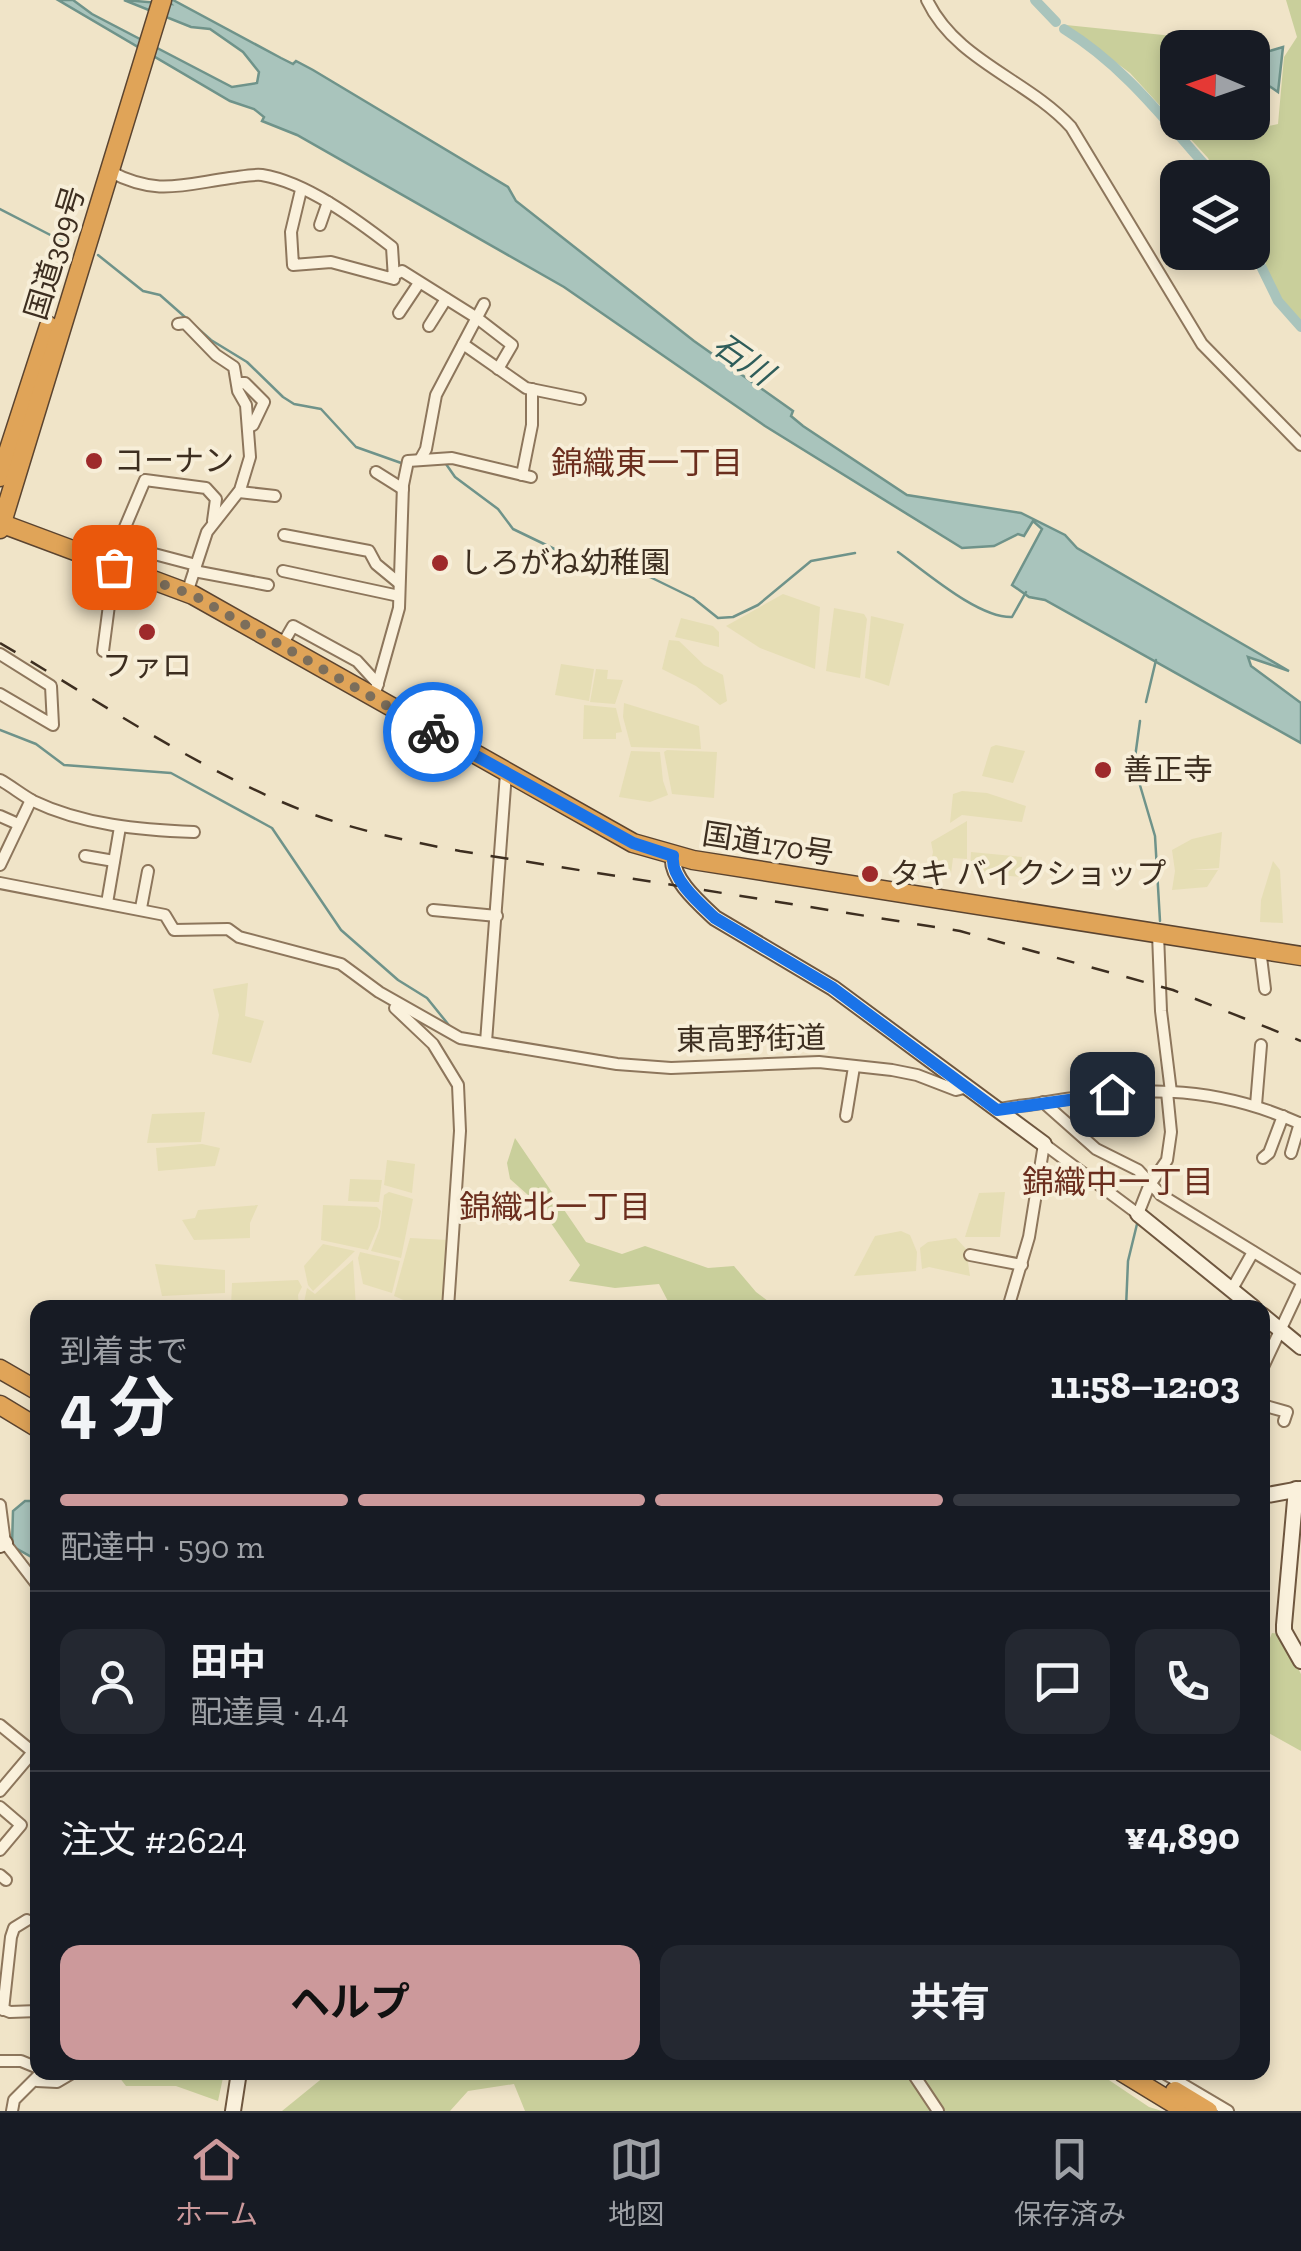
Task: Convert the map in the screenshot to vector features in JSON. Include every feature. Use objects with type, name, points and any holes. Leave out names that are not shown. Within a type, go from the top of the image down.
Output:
[{"type":"highway","points":[[107,164],[150,0]]},
{"type":"highway","points":[[107,164],[162,0]]},
{"type":"highway","name":"国道309号","points":[[0,478],[107,164]]},
{"type":"highway","name":"国道309号","points":[[1,525],[107,164]]},
{"type":"highway","name":"国道170号","points":[[1,525],[187,593],[376,691],[506,774],[633,843],[673,856],[1301,956]]},
{"type":"highway","points":[[0,1369],[30,1387]]},
{"type":"highway","points":[[0,1380],[30,1397]]},
{"type":"highway","points":[[0,1393],[30,1411]]},
{"type":"highway","points":[[0,1405],[30,1423]]},
{"type":"highway","points":[[1135,2080],[1186,2111]]},
{"type":"highway","points":[[1158,2080],[1208,2111]]},
{"type":"street","points":[[927,0],[936,18],[956,41],[1071,126],[1202,344],[1301,445]]},
{"type":"street","points":[[107,164],[145,187],[165,188],[252,175],[301,190],[328,202],[392,247],[394,276]]},
{"type":"street","points":[[293,265],[292,232],[301,190]]},
{"type":"street","points":[[320,225],[328,202]]},
{"type":"street","points":[[280,264],[331,262],[394,279],[402,271],[512,345],[498,369]]},
{"type":"street","points":[[400,313],[419,282]]},
{"type":"street","points":[[429,326],[446,299]]},
{"type":"street","points":[[420,460],[426,449],[436,395],[484,304]]},
{"type":"street","points":[[178,324],[185,323],[216,355],[234,366],[246,405],[250,457],[238,492],[212,526]]},
{"type":"street","points":[[463,344],[526,388],[580,399]]},
{"type":"street","points":[[238,383],[246,383],[264,402],[254,425],[248,427]]},
{"type":"street","points":[[376,691],[392,640],[399,590],[406,465],[452,458],[526,476],[532,389]]},
{"type":"street","points":[[376,472],[403,489]]},
{"type":"street","points":[[187,593],[195,568],[212,526],[216,500],[206,488],[145,480],[120,545],[195,568],[268,585]]},
{"type":"street","points":[[238,492],[274,496]]},
{"type":"street","points":[[284,535],[368,550],[399,590]]},
{"type":"street","points":[[104,651],[114,567]]},
{"type":"street","points":[[283,572],[399,590]]},
{"type":"street","points":[[0,694],[54,725],[51,686],[1,656]]},
{"type":"street","points":[[486,1042],[506,774]]},
{"type":"street","points":[[0,780],[30,800],[120,828],[194,832]]},
{"type":"street","points":[[0,865],[30,800]]},
{"type":"street","points":[[0,816],[18,824]]},
{"type":"street","points":[[106,904],[120,828]]},
{"type":"street","points":[[86,856],[114,860]]},
{"type":"street","points":[[673,856],[673,869],[715,918],[833,988],[968,1087]]},
{"type":"street","points":[[141,908],[148,870]]},
{"type":"street","points":[[0,882],[141,908],[165,915],[174,930],[228,929],[239,937],[341,964],[384,996],[433,1044],[458,1085],[460,1131],[449,1300]]},
{"type":"street","points":[[434,910],[497,916]]},
{"type":"street","points":[[1138,1214],[1169,1152],[1169,1092],[1158,934]]},
{"type":"street","points":[[1260,950],[1265,989]]},
{"type":"street","name":"東高野街道","points":[[384,996],[448,1033],[617,1064],[671,1068],[796,1062],[917,1075],[956,1090],[968,1087],[1044,1144]]},
{"type":"street","points":[[1256,1105],[1261,1044]]},
{"type":"street","points":[[846,1116],[854,1067]]},
{"type":"street","points":[[997,1110],[1074,1097],[1196,1092],[1256,1105],[1300,1124],[1292,1153]]},
{"type":"street","points":[[1043,1102],[1082,1139],[1138,1170],[1150,1185],[1301,1283],[1270,1352]]},
{"type":"street","points":[[1264,1158],[1283,1116]]},
{"type":"street","points":[[1011,1300],[1022,1266],[1044,1144],[1245,1300]]},
{"type":"street","points":[[1232,1289],[1253,1252]]},
{"type":"street","points":[[970,1255],[1022,1266]]},
{"type":"street","points":[[1270,1322],[1301,1347]]},
{"type":"street","points":[[1270,1408],[1287,1413]]},
{"type":"street","points":[[1270,1494],[1298,1489],[1296,1562],[1284,1631],[1301,1661]]},
{"type":"street","points":[[0,1505],[2,1544],[30,1577]]},
{"type":"street","points":[[0,1725],[30,1750]]},
{"type":"street","points":[[0,1791],[30,1754]]},
{"type":"street","points":[[0,1807],[21,1825],[0,1850]]},
{"type":"street","points":[[27,1920],[14,1928],[11,1937],[1,2009],[30,2011]]},
{"type":"street","points":[[0,2061],[21,2062],[30,2068]]},
{"type":"street","points":[[12,2111],[14,2100],[33,2080]]},
{"type":"street","points":[[233,2111],[238,2080]]},
{"type":"street","points":[[917,2080],[938,2111]]},
{"type":"street","points":[[1176,2080],[1228,2111]]},
{"type":"shaded area","points":[[783,594],[820,607],[815,669],[760,648],[726,626]]},
{"type":"shaded area","points":[[834,608],[864,614],[867,619],[860,678],[826,671]]},
{"type":"shaded area","points":[[871,616],[904,624],[889,686],[865,678]]},
{"type":"shaded area","points":[[681,618],[713,626],[719,632],[719,647],[675,637]]},
{"type":"shaded area","points":[[669,640],[679,641],[704,665],[723,675],[727,701],[720,705],[696,686],[662,669]]},
{"type":"shaded area","points":[[561,664],[594,669],[589,701],[555,695]]},
{"type":"shaded area","points":[[596,669],[608,670],[607,679],[623,680],[615,704],[590,702]]},
{"type":"shaded area","points":[[624,703],[699,726],[701,749],[631,747],[623,717]]},
{"type":"shaded area","points":[[584,705],[616,708],[622,732],[616,733],[616,739],[583,739]]},
{"type":"shaded area","points":[[991,747],[1025,751],[1013,783],[982,776]]},
{"type":"shaded area","points":[[631,751],[660,752],[668,795],[650,802],[619,797]]},
{"type":"shaded area","points":[[664,752],[717,752],[714,798],[672,794]]},
{"type":"shaded area","points":[[987,793],[1026,806],[1022,822],[962,815],[950,823],[953,794]]},
{"type":"shaded area","points":[[967,821],[967,859],[953,858],[951,874],[929,871],[931,842]]},
{"type":"shaded area","points":[[1222,832],[1219,868],[1192,870],[1218,870],[1207,887],[1172,890],[1172,850],[1192,839]]},
{"type":"shaded area","points":[[971,852],[1022,857],[1020,877],[970,872]]},
{"type":"shaded area","points":[[1273,861],[1280,870],[1283,923],[1260,922],[1261,900]]},
{"type":"shaded area","points":[[248,983],[245,1016],[264,1021],[251,1063],[212,1054],[219,1015],[213,989]]},
{"type":"shaded area","points":[[205,1112],[201,1142],[147,1143],[152,1114]]},
{"type":"shaded area","points":[[202,1144],[220,1148],[215,1166],[158,1171],[156,1148]]},
{"type":"shaded area","points":[[387,1160],[415,1164],[412,1193],[384,1185]]},
{"type":"shaded area","points":[[350,1179],[382,1180],[379,1202],[348,1201]]},
{"type":"shaded area","points":[[389,1192],[413,1199],[401,1258],[371,1251],[380,1228],[384,1195]]},
{"type":"shaded area","points":[[1005,1192],[1000,1237],[965,1237],[979,1193]]},
{"type":"shaded area","points":[[258,1205],[250,1223],[250,1238],[194,1240],[182,1220],[195,1218],[198,1210]]},
{"type":"shaded area","points":[[323,1205],[377,1207],[381,1211],[368,1250],[321,1240]]},
{"type":"shaded area","points":[[901,1231],[910,1235],[917,1252],[916,1271],[854,1276],[875,1236]]},
{"type":"shaded area","points":[[410,1238],[448,1240],[444,1300],[403,1300],[394,1296]]},
{"type":"shaded area","points":[[956,1238],[966,1249],[970,1276],[922,1269],[920,1248],[928,1242]]},
{"type":"shaded area","points":[[323,1244],[355,1251],[313,1291],[304,1266]]},
{"type":"shaded area","points":[[360,1252],[400,1261],[392,1293],[363,1284]]},
{"type":"shaded area","points":[[353,1260],[356,1300],[304,1300],[307,1288],[315,1294]]},
{"type":"shaded area","points":[[155,1264],[225,1270],[225,1293],[162,1296]]},
{"type":"shaded area","points":[[298,1280],[302,1287],[298,1300],[231,1300],[232,1283]]},
{"type":"green space","points":[[1286,0],[1301,0],[1301,322],[1284,304],[1267,275],[1270,160],[1209,160],[1191,140],[1270,140],[1270,126],[1278,124],[1284,57],[1297,37]]},
{"type":"green space","points":[[1066,25],[1160,35],[1160,106],[1130,73]]},
{"type":"green space","points":[[515,1138],[586,1242],[622,1254],[645,1246],[708,1268],[734,1266],[767,1300],[667,1300],[659,1284],[615,1288],[569,1281],[580,1265],[537,1203],[510,1179],[507,1163]]},
{"type":"green space","points":[[1272,1633],[1280,1634],[1301,1674],[1301,1751],[1270,1734]]},
{"type":"green space","points":[[121,2080],[222,2080],[218,2101],[176,2086],[126,2086]]},
{"type":"green space","points":[[320,2080],[1109,2080],[1149,2107],[1162,2111],[525,2111],[514,2084],[468,2091],[450,2111],[282,2111]]},
{"type":"water","points":[[58,0],[73,0],[92,14],[232,87],[257,83],[259,72],[243,52],[210,29],[191,27],[124,0],[171,4],[167,0],[173,0],[293,64],[296,61],[313,70],[508,187],[516,201],[694,341],[793,411],[791,416],[803,426],[907,495],[1021,513],[1065,535],[1077,548],[1289,671],[1248,657],[1251,666],[1301,703],[1301,743],[1012,585],[1042,529],[1033,521],[1024,536],[1018,534],[994,546],[962,548],[765,426],[564,287],[297,135],[262,121],[264,117],[254,109],[230,101]]},
{"type":"water","points":[[1283,47],[1278,92],[1270,87],[1270,51]]},
{"type":"water","points":[[30,1501],[30,1556],[12,1546],[13,1511]]},
{"type":"waterway","points":[[1035,0],[1056,22]]},
{"type":"waterway","points":[[1064,29],[1104,58],[1139,91],[1200,160]]},
{"type":"waterway","points":[[0,209],[62,241]]},
{"type":"waterway","points":[[98,255],[143,291],[160,295],[211,340],[247,362],[283,397],[294,404],[321,409],[356,447],[404,464]]},
{"type":"waterway","points":[[1263,270],[1278,301],[1301,327]]},
{"type":"waterway","points":[[446,464],[455,477],[498,509],[513,529],[569,556],[650,577],[693,598],[718,618],[733,617],[758,605],[811,561],[855,553]]},
{"type":"waterway","points":[[898,552],[953,592],[998,615],[1012,617],[1026,592]]},
{"type":"waterway","points":[[1146,702],[1156,660]]},
{"type":"waterway","points":[[1140,721],[1134,765],[1155,836],[1160,921]]},
{"type":"waterway","points":[[0,730],[36,744],[64,765],[171,773],[272,828],[341,930],[398,980],[427,998],[452,1029]]},
{"type":"waterway","points":[[1126,1300],[1128,1261],[1138,1220]]},
{"type":"railway","points":[[0,643],[225,775],[342,824],[460,851],[960,931],[1173,990],[1301,1041]]},
{"type":"way so far","points":[[114,567],[193,595],[433,732]]},
{"type":"place","name":"コーナン","points":[[94,461]]},
{"type":"place","name":"しろがね幼稚園","points":[[440,563]]},
{"type":"place","name":"ファロ","points":[[147,632]]},
{"type":"place","name":"善正寺","points":[[1103,770]]},
{"type":"place","name":"タキ バイクショップ","points":[[870,874]]},
{"type":"district","name":"錦織東一丁目","points":[[647,463]]},
{"type":"district","name":"錦織中一丁目","points":[[1118,1182]]},
{"type":"district","name":"錦織北一丁目","points":[[555,1207]]},
{"type":"route","points":[[433,732],[633,843],[673,856],[673,869],[698,902],[729,929],[833,988],[997,1110],[1112,1094]]},
{"type":"water label","name":"石川","points":[[743,359]]}]
